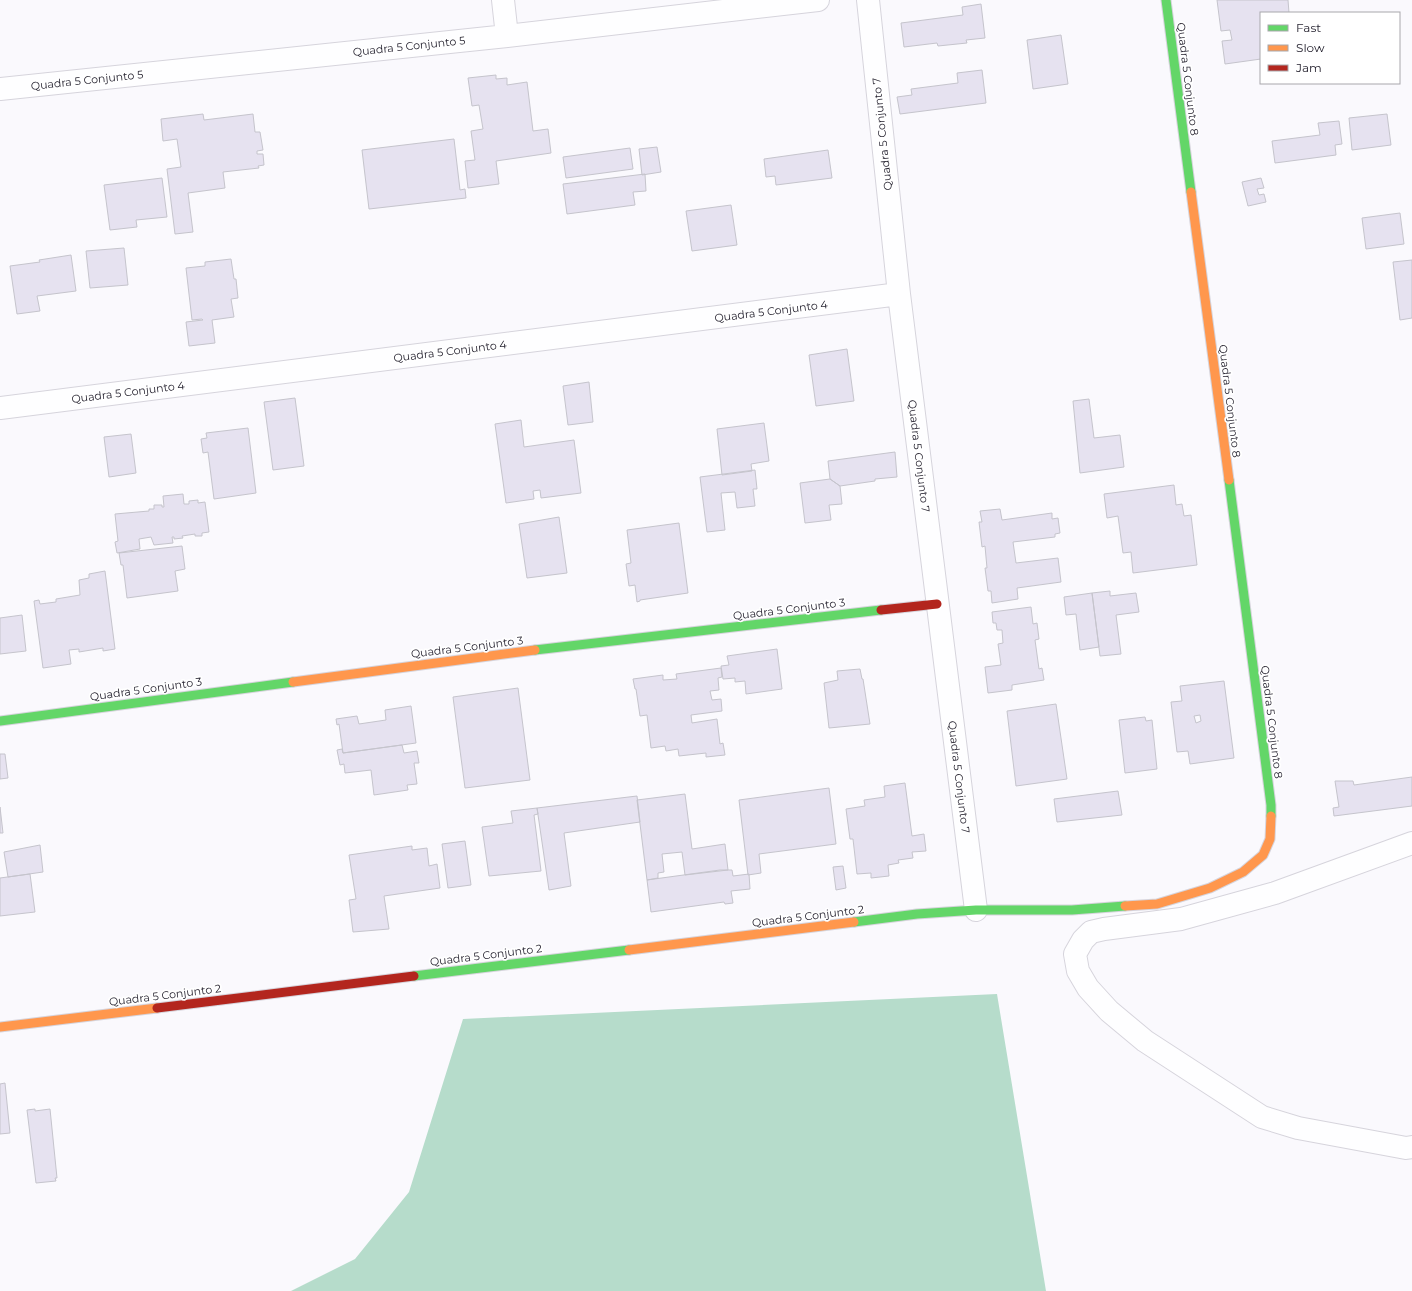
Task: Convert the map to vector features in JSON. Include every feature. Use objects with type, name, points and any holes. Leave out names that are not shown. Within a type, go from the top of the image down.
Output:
[{"type":"street","points":[[502,0],[507,36]]},
{"type":"street","name":"Quadra 5 Conjunto 5","points":[[0,89],[507,36],[818,0]]},
{"type":"street","name":"Quadra 5 Conjunto 7","points":[[868,0],[899,294],[976,910]]},
{"type":"street","name":"Quadra 5 Conjunto 8","points":[[976,910],[1072,910],[1157,904],[1210,888],[1243,872],[1263,855],[1270,840],[1271,805],[1166,0]]},
{"type":"street","name":"Quadra 5 Conjunto 4","points":[[0,408],[899,294]]},
{"type":"street","name":"Quadra 5 Conjunto 3","points":[[0,721],[518,652],[938,604]]},
{"type":"street","points":[[1412,843],[1275,893],[1188,917],[1091,932],[1083,940],[1075,954],[1078,971],[1088,988],[1109,1011],[1145,1041],[1262,1117],[1298,1128],[1406,1148],[1412,1147]]},
{"type":"street","name":"Quadra 5 Conjunto 2","points":[[0,1027],[901,916],[976,910]]},
{"type":"green space","points":[[997,994],[1046,1291],[291,1291],[355,1259],[409,1192],[463,1019]]},
{"type":"building","points":[[1217,0],[1288,0],[1289,12],[1260,12],[1260,59],[1225,64],[1222,41],[1232,40],[1230,30],[1221,31]]},
{"type":"building","points":[[981,4],[985,38],[966,40],[967,43],[938,46],[937,43],[904,47],[901,23],[963,15],[962,7]]},
{"type":"building","points":[[1061,35],[1068,84],[1033,89],[1027,40]]},
{"type":"building","points":[[982,70],[986,103],[900,114],[897,97],[912,95],[911,89],[958,83],[957,73]]},
{"type":"building","points":[[496,75],[496,79],[507,78],[507,85],[527,82],[533,131],[548,129],[551,153],[496,161],[499,184],[468,188],[465,161],[475,160],[471,131],[483,129],[479,105],[472,106],[468,78]]},
{"type":"building","points":[[203,114],[204,120],[253,114],[255,132],[260,132],[263,150],[257,151],[257,154],[263,154],[264,165],[258,166],[259,168],[223,172],[225,188],[188,193],[193,232],[175,234],[167,169],[181,167],[177,139],[163,141],[161,119]]},
{"type":"building","points":[[1387,114],[1391,145],[1352,150],[1349,118]]},
{"type":"building","points":[[1339,121],[1342,144],[1335,145],[1336,155],[1275,163],[1272,141],[1320,135],[1318,123]]},
{"type":"building","points":[[454,139],[460,190],[465,189],[466,198],[369,209],[362,150]]},
{"type":"building","points":[[657,147],[661,172],[642,175],[639,149]]},
{"type":"building","points":[[630,148],[633,169],[566,178],[563,157]]},
{"type":"building","points":[[828,150],[832,178],[776,185],[775,176],[766,177],[764,159]]},
{"type":"building","points":[[645,174],[646,191],[633,192],[635,205],[567,214],[563,184]]},
{"type":"building","points":[[162,178],[167,217],[136,220],[137,227],[110,230],[104,185]]},
{"type":"building","points":[[1261,178],[1264,188],[1257,189],[1259,195],[1264,194],[1266,202],[1248,206],[1242,182]]},
{"type":"building","points":[[731,205],[737,245],[692,251],[686,211]]},
{"type":"building","points":[[1400,213],[1404,244],[1366,249],[1362,218]]},
{"type":"building","points":[[124,248],[128,285],[90,288],[86,251]]},
{"type":"building","points":[[71,255],[76,291],[37,296],[40,311],[17,314],[10,266],[40,262],[39,260]]},
{"type":"building","points":[[231,259],[234,279],[236,279],[238,298],[231,299],[234,317],[212,320],[215,343],[189,346],[186,322],[203,320],[192,320],[186,268],[205,266],[205,262]]},
{"type":"building","points":[[1412,260],[1412,318],[1400,320],[1393,262]]},
{"type":"building","points":[[847,349],[854,401],[816,406],[809,355]]},
{"type":"building","points":[[589,382],[593,422],[568,425],[563,386]]},
{"type":"building","points":[[295,398],[304,466],[273,470],[264,402]]},
{"type":"building","points":[[1089,399],[1094,438],[1120,435],[1124,467],[1080,473],[1073,401]]},
{"type":"building","points":[[521,420],[524,447],[574,440],[581,493],[541,498],[540,490],[533,491],[534,499],[506,503],[495,424]]},
{"type":"building","points":[[764,423],[769,461],[751,464],[752,471],[722,475],[717,429]]},
{"type":"building","points":[[248,428],[256,493],[214,499],[208,452],[203,453],[201,439],[207,438],[206,433]]},
{"type":"building","points":[[131,434],[136,473],[109,477],[104,437]]},
{"type":"building","points":[[895,452],[897,477],[875,479],[875,481],[840,486],[830,479],[828,461]]},
{"type":"building","points":[[755,470],[757,489],[753,489],[755,506],[737,508],[735,492],[721,493],[725,530],[707,532],[700,477]]},
{"type":"building","points":[[830,479],[840,486],[842,504],[829,505],[831,520],[805,523],[800,483]]},
{"type":"building","points":[[1174,485],[1176,505],[1182,504],[1184,516],[1191,515],[1197,565],[1133,573],[1131,552],[1123,553],[1118,516],[1107,518],[1104,494]]},
{"type":"building","points":[[183,494],[184,504],[189,504],[189,501],[198,500],[198,503],[205,502],[209,532],[202,533],[202,536],[195,536],[195,534],[182,536],[183,538],[174,539],[174,537],[172,537],[173,543],[154,545],[151,537],[139,539],[140,549],[117,553],[115,542],[118,541],[115,514],[149,511],[149,509],[154,509],[154,505],[162,505],[162,507],[164,507],[163,496]]},
{"type":"building","points":[[1000,509],[1002,520],[1052,513],[1052,519],[1058,518],[1060,533],[1055,534],[1055,537],[1013,542],[1016,563],[1058,558],[1061,582],[1017,588],[1018,599],[992,603],[991,591],[988,591],[985,568],[987,568],[985,546],[982,547],[979,522],[982,522],[980,511]]},
{"type":"building","points":[[559,517],[567,573],[527,578],[519,524]]},
{"type":"building","points":[[679,523],[688,593],[640,600],[637,602],[635,585],[629,586],[626,564],[631,563],[627,530]]},
{"type":"building","points":[[182,546],[185,569],[175,571],[178,591],[127,598],[123,565],[121,565],[119,553]]},
{"type":"building","points":[[105,571],[115,649],[103,651],[103,648],[79,652],[79,649],[69,650],[71,664],[43,668],[34,601],[39,600],[40,604],[56,602],[56,599],[80,595],[79,580],[89,578],[89,574]]},
{"type":"building","points":[[1110,591],[1110,596],[1136,593],[1139,612],[1116,615],[1121,654],[1100,656],[1092,593]]},
{"type":"building","points":[[1092,593],[1099,647],[1080,650],[1076,614],[1066,615],[1064,597]]},
{"type":"building","points":[[1031,607],[1033,624],[1037,623],[1039,639],[1035,640],[1039,669],[1042,668],[1044,680],[1012,685],[1012,690],[988,693],[985,667],[1001,665],[998,644],[1003,643],[1002,630],[997,630],[996,623],[993,623],[992,612]]},
{"type":"building","points":[[22,615],[26,651],[0,654],[0,618]]},
{"type":"building","points":[[777,649],[782,689],[746,694],[745,681],[735,682],[735,678],[723,679],[721,666],[729,665],[727,656]]},
{"type":"building","points":[[721,668],[722,677],[718,678],[719,690],[710,691],[712,700],[721,699],[722,711],[691,715],[692,723],[717,719],[720,744],[723,743],[725,755],[706,757],[706,753],[679,756],[678,749],[666,751],[665,746],[651,748],[647,715],[640,716],[633,679],[663,675],[663,680],[677,679],[676,674]]},
{"type":"building","points":[[860,669],[870,724],[829,728],[824,683],[838,680],[837,671]]},
{"type":"building","points":[[1224,681],[1234,758],[1190,764],[1188,751],[1177,752],[1171,702],[1182,701],[1180,686]],"holes":[[[1200,715],[1201,721],[1196,723],[1194,716]]]},
{"type":"building","points":[[518,688],[530,780],[465,788],[453,697]]},
{"type":"building","points":[[1056,704],[1067,779],[1016,786],[1007,711]]},
{"type":"building","points":[[411,706],[416,743],[343,753],[339,724],[337,725],[336,719],[357,716],[359,724],[386,720],[385,710]]},
{"type":"building","points":[[1145,717],[1146,721],[1152,720],[1157,769],[1125,773],[1119,720]]},
{"type":"building","points":[[402,745],[404,753],[417,751],[419,763],[414,763],[417,784],[407,785],[408,790],[374,795],[371,770],[345,773],[344,764],[340,765],[337,750],[342,749],[343,753]]},
{"type":"building","points":[[0,754],[5,754],[8,778],[0,779]]},
{"type":"building","points":[[1412,777],[1412,806],[1334,816],[1333,808],[1339,807],[1335,781],[1353,781],[1354,785]]},
{"type":"building","points":[[905,783],[912,836],[924,834],[926,851],[912,852],[913,858],[898,860],[899,863],[888,865],[889,876],[871,878],[871,873],[857,874],[853,839],[850,839],[846,809],[865,806],[864,800],[885,797],[884,786]]},
{"type":"building","points":[[829,788],[836,844],[759,854],[761,873],[748,875],[739,800]]},
{"type":"building","points":[[1118,791],[1122,815],[1057,822],[1054,799]]},
{"type":"building","points":[[685,794],[692,849],[725,844],[728,870],[685,875],[682,852],[662,854],[664,872],[658,873],[658,878],[647,880],[637,800]]},
{"type":"building","points":[[637,796],[640,822],[564,833],[571,886],[549,890],[537,808]]},
{"type":"building","points":[[0,807],[3,833],[0,833]]},
{"type":"building","points":[[537,808],[538,814],[534,815],[541,871],[489,876],[482,827],[513,823],[511,811]]},
{"type":"building","points":[[465,841],[471,885],[448,888],[442,844]]},
{"type":"building","points":[[40,845],[43,872],[8,877],[4,852]]},
{"type":"building","points":[[412,846],[412,850],[427,848],[429,866],[437,864],[440,888],[384,896],[389,929],[353,932],[349,900],[356,899],[349,855]]},
{"type":"building","points":[[843,866],[846,888],[836,890],[833,867]]},
{"type":"building","points":[[720,870],[732,870],[733,876],[749,874],[750,889],[731,891],[733,903],[725,904],[724,902],[651,912],[647,880]]},
{"type":"building","points":[[30,874],[35,912],[0,916],[0,878]]},
{"type":"building","points":[[5,1083],[10,1133],[0,1134],[0,1084]]},
{"type":"building","points":[[35,1109],[35,1111],[50,1109],[57,1178],[55,1178],[56,1181],[36,1183],[27,1110]]},
{"type":"traffic: fast","points":[[1166,0],[1191,192]]},
{"type":"traffic: fast","points":[[1229,480],[1271,805],[1271,816]]},
{"type":"traffic: fast","points":[[535,650],[881,610]]},
{"type":"traffic: fast","points":[[0,721],[293,682]]},
{"type":"traffic: fast","points":[[854,922],[917,914],[976,910],[1072,910],[1125,906]]},
{"type":"traffic: fast","points":[[414,976],[629,950]]},
{"type":"traffic: slow","points":[[1191,192],[1229,480]]},
{"type":"traffic: slow","points":[[293,682],[535,650]]},
{"type":"traffic: slow","points":[[1125,906],[1157,904],[1210,888],[1243,872],[1263,855],[1270,839],[1271,816]]},
{"type":"traffic: slow","points":[[629,950],[854,922]]},
{"type":"traffic: slow","points":[[0,1027],[157,1008]]},
{"type":"traffic: jam","points":[[881,610],[937,604]]},
{"type":"traffic: jam","points":[[157,1008],[414,976]]}]
